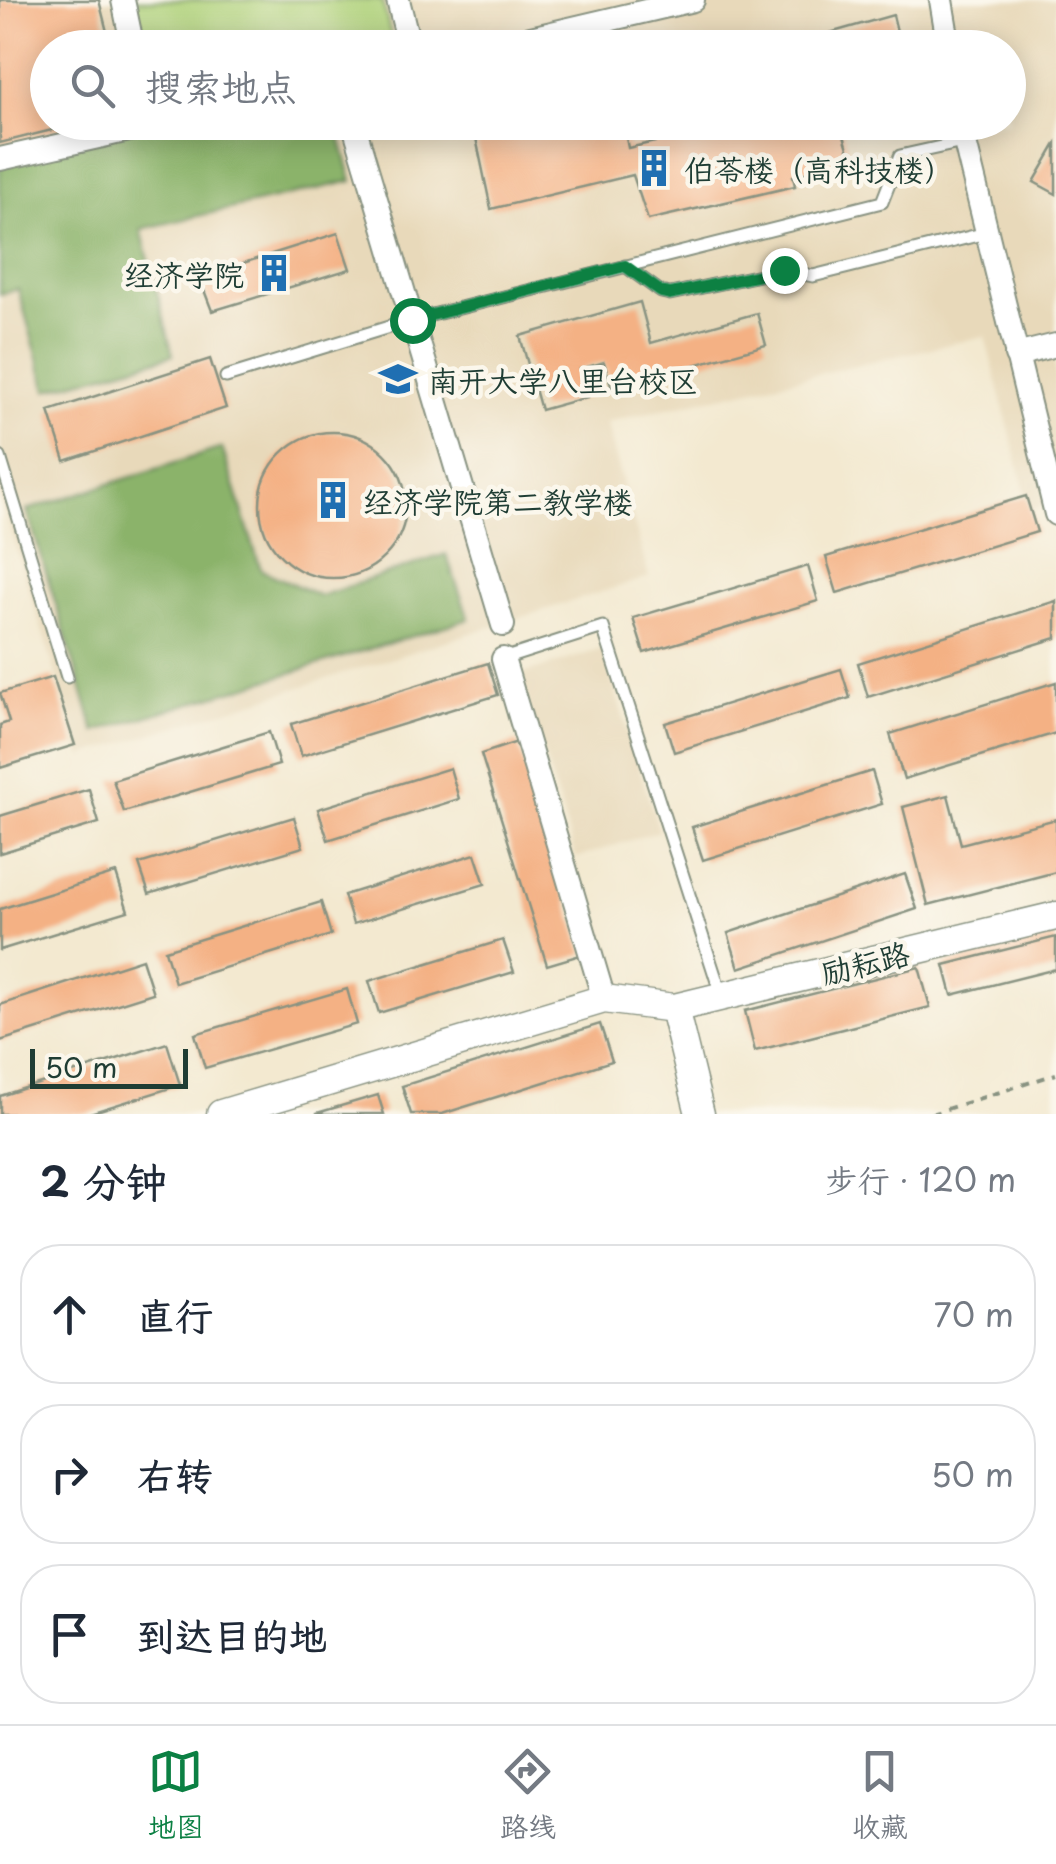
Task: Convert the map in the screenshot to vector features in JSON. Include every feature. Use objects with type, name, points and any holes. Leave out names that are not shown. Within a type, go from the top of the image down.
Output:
[{"type":"street","points":[[123,0],[129,30]]},
{"type":"street","points":[[398,0],[406,30]]},
{"type":"street","points":[[565,30],[694,0]]},
{"type":"street","points":[[942,0],[946,30]]},
{"type":"street","points":[[0,159],[84,140]]},
{"type":"street","points":[[357,140],[503,626]]},
{"type":"street","points":[[964,140],[1056,514]]},
{"type":"street","points":[[1016,355],[1056,346]]},
{"type":"street","points":[[504,659],[604,999]]},
{"type":"street","name":"励耘路","points":[[674,1008],[1056,916]]},
{"type":"street","points":[[221,1114],[604,999],[674,1008],[700,1114]]},
{"type":"lane","points":[[226,377],[412,320],[882,202],[900,156],[941,140]]},
{"type":"lane","points":[[625,266],[661,292],[670,294],[784,270],[813,276],[986,233]]},
{"type":"lane","points":[[0,458],[68,677]]},
{"type":"lane","points":[[504,659],[604,627],[722,997]]},
{"type":"path","points":[[931,1114],[1056,1074]]},
{"type":"shaded area","name":"南开大学八里台校区","points":[[0,0],[1056,0],[1056,503],[1030,510],[985,336],[606,422],[649,577],[82,756],[0,498]]},
{"type":"shaded area","points":[[602,649],[659,831],[576,858],[520,675]]},
{"type":"green space","points":[[129,0],[382,0],[390,30],[135,30]]},
{"type":"green space","points":[[77,140],[341,140],[352,181],[141,229],[173,355],[47,390],[18,289],[0,294],[0,158]]},
{"type":"green space","points":[[222,448],[261,570],[320,596],[446,554],[469,619],[95,732],[27,510]]},
{"type":"building","points":[[0,0],[99,0],[106,30],[30,30],[30,136],[0,143]]},
{"type":"building","points":[[893,15],[897,30],[840,30]]},
{"type":"building","name":"伯苓楼（高科技楼）","points":[[476,140],[626,140],[628,148],[664,140],[845,140],[852,162],[793,176],[795,186],[648,220],[633,175],[491,209]]},
{"type":"building","points":[[1056,144],[1056,194],[1034,182]]},
{"type":"building","name":"经济学院","points":[[338,233],[350,269],[212,311],[199,277]]},
{"type":"building","points":[[640,302],[651,343],[757,313],[766,345],[612,388],[604,362],[580,369],[588,397],[541,410],[520,336]]},
{"type":"building","points":[[210,359],[226,408],[65,461],[49,411]]},
{"type":"building","name":"经济学院第二教学楼","points":[[333,432],[361,438],[385,453],[400,477],[406,505],[400,533],[385,557],[361,572],[333,578],[305,572],[281,557],[266,533],[260,505],[266,477],[281,453],[305,438]]},
{"type":"building","points":[[1026,496],[1037,532],[837,593],[826,557]]},
{"type":"building","points":[[808,566],[818,601],[644,653],[633,618]]},
{"type":"building","points":[[1056,601],[1056,638],[868,697],[858,663]]},
{"type":"building","points":[[488,663],[498,695],[301,756],[291,724]]},
{"type":"building","points":[[841,669],[850,698],[674,752],[665,723]]},
{"type":"building","points":[[53,677],[75,745],[0,768],[0,725],[9,722],[0,693]]},
{"type":"building","points":[[1056,682],[1056,733],[904,779],[890,734]]},
{"type":"building","points":[[269,732],[279,765],[124,812],[113,780]]},
{"type":"building","points":[[517,742],[584,954],[547,965],[481,754]]},
{"type":"building","points":[[450,768],[459,799],[328,840],[318,809]]},
{"type":"building","points":[[872,771],[882,804],[703,860],[692,827]]},
{"type":"building","points":[[89,789],[99,823],[0,853],[0,816]]},
{"type":"building","points":[[948,795],[961,844],[1056,819],[1056,872],[928,905],[903,807]]},
{"type":"building","points":[[294,817],[303,847],[149,894],[139,864]]},
{"type":"building","points":[[475,854],[485,884],[353,924],[344,895]]},
{"type":"building","points":[[116,873],[128,911],[0,950],[0,909]]},
{"type":"building","points":[[905,874],[917,909],[739,968],[728,933]]},
{"type":"building","points":[[321,902],[331,935],[175,983],[165,950]]},
{"type":"building","points":[[1056,937],[1056,969],[952,995],[944,965]]},
{"type":"building","points":[[503,940],[514,972],[379,1013],[369,981]]},
{"type":"building","points":[[142,959],[153,993],[0,1041],[0,1005]]},
{"type":"building","points":[[919,967],[930,1007],[755,1051],[745,1011]]},
{"type":"building","points":[[347,989],[357,1024],[205,1068],[195,1034]]},
{"type":"building","points":[[600,1024],[612,1061],[442,1114],[411,1114],[402,1086]]},
{"type":"building","points":[[167,1043],[180,1085],[87,1114],[0,1114],[0,1096]]},
{"type":"building","points":[[378,1095],[384,1114],[317,1114],[317,1113]]},
{"type":"place","name":"伯苓楼（高科技楼）","points":[[654,168]]},
{"type":"place","name":"经济学院","points":[[274,273]]},
{"type":"place","name":"南开大学八里台校区","points":[[398,379]]},
{"type":"place","name":"经济学院第二教学楼","points":[[333,500]]},
{"type":"route","points":[[412,320],[625,266],[661,292],[670,294],[784,270]]}]
